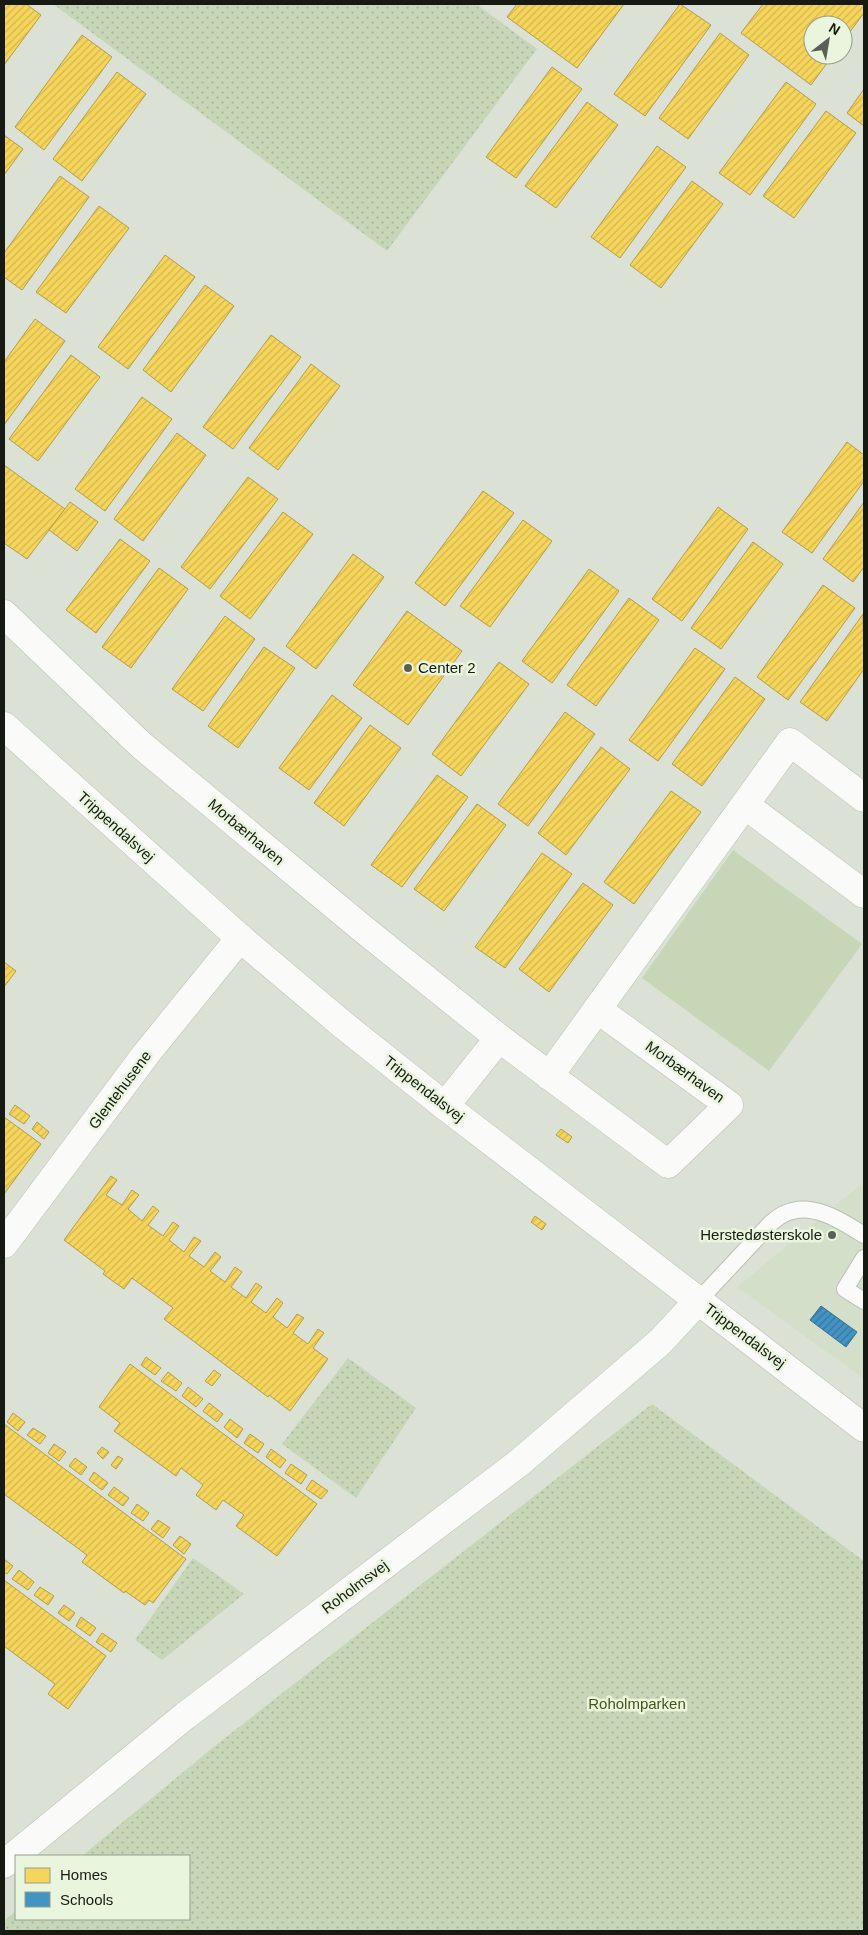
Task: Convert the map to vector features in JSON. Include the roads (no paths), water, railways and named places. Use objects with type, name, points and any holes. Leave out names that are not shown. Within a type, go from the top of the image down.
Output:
[{"type":"street","name":"Morbærhaven","points":[[4,614],[141,745],[368,933],[499,1038],[668,1164],[729,1105],[597,1009]]},
{"type":"street","name":"Trippendalsvej","points":[[4,726],[240,938],[342,1024],[445,1106],[864,1428]]},
{"type":"street","points":[[549,1076],[790,742],[864,798]]},
{"type":"street","points":[[745,805],[864,894]]},
{"type":"street","name":"Glentehusene","points":[[4,1244],[160,1037],[240,938]]},
{"type":"street","points":[[445,1106],[499,1038]]},
{"type":"street","name":"Roholmsvej","points":[[4,1864],[185,1716],[520,1462],[660,1342],[698,1301]]},
{"type":"lane","points":[[698,1301],[771,1223],[784,1213],[801,1210],[819,1212],[836,1217],[864,1235]]},
{"type":"lane","points":[[864,1258],[845,1288],[864,1301]]},
{"type":"place","name":"Center 2","points":[[408,668]]},
{"type":"place","name":"Herstedøsterskole","points":[[832,1235]]},
{"type":"park label","name":"Roholmparken","points":[[637,1704]]}]
